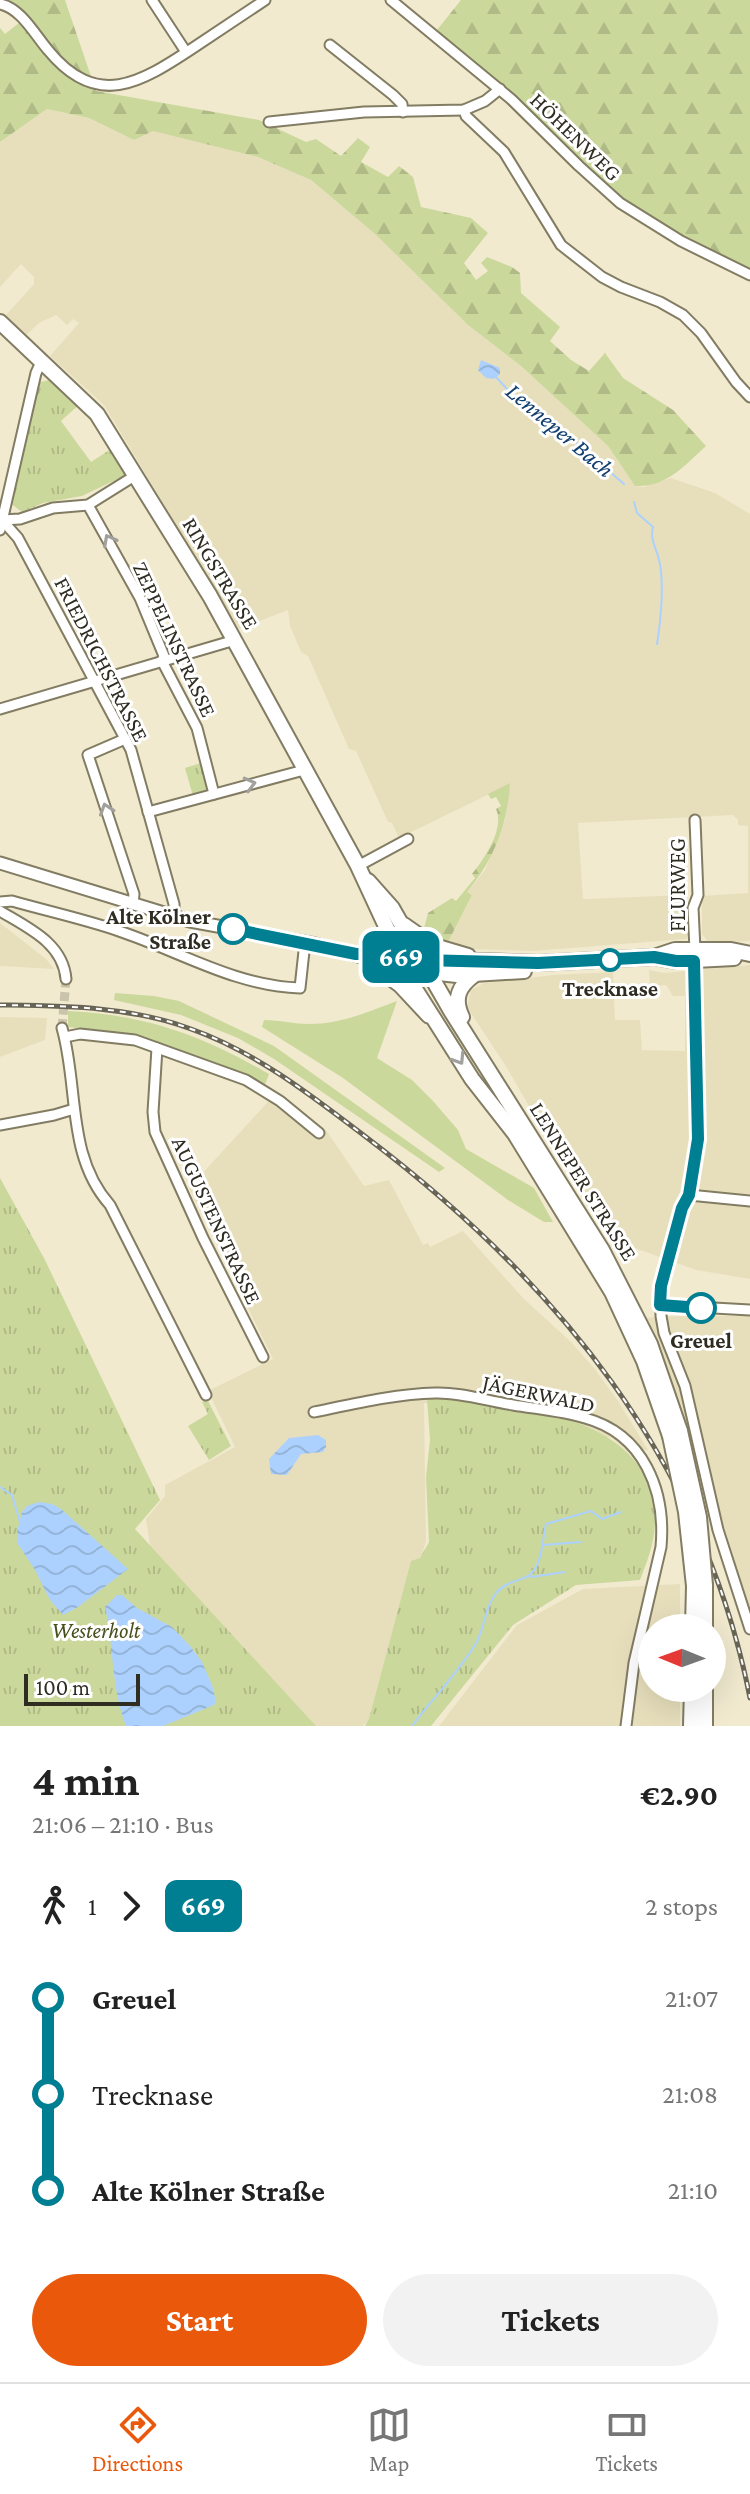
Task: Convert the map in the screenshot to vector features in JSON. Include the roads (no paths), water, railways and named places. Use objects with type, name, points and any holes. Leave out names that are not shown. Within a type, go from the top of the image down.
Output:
[{"type":"main road","name":"RINGSTRASSE","points":[[0,322],[97,414],[235,640],[360,871],[424,966]]},
{"type":"main road","name":"RINGSTRASSE","points":[[392,922],[402,963]]},
{"type":"main road","points":[[392,922],[434,946],[461,955],[481,956],[490,963]]},
{"type":"main road","points":[[424,966],[654,957],[676,961],[694,955],[731,959],[750,954]]},
{"type":"main road","points":[[402,963],[474,975],[524,971],[538,963]]},
{"type":"main road","name":"LENNEPER STRASSE","points":[[402,963],[472,1079],[515,1134],[583,1242],[612,1267],[650,1344],[699,1517],[699,1585],[695,1614]]},
{"type":"main road","name":"LENNEPER STRASSE","points":[[424,966],[598,1255],[675,1433]]},
{"type":"main road","points":[[474,975],[461,986],[457,1002],[463,1019],[477,1040],[477,1052]]},
{"type":"main road","name":"LENNEPER STRASSE","points":[[699,1585],[703,1614]]},
{"type":"main road","points":[[691,1726],[692,1702]]},
{"type":"main road","points":[[705,1702],[705,1726]]},
{"type":"street","points":[[152,0],[186,52]]},
{"type":"street","points":[[0,4],[14,9],[69,71],[96,85],[112,87],[141,80],[265,0]]},
{"type":"street","name":"HÖHENWEG","points":[[391,0],[500,89],[620,203],[681,241],[750,275]]},
{"type":"street","points":[[330,45],[393,95],[402,104],[403,112]]},
{"type":"street","points":[[269,122],[364,112],[464,110],[485,101],[500,89]]},
{"type":"street","points":[[464,110],[466,116],[504,152],[561,245],[602,277],[683,315],[701,333],[750,397]]},
{"type":"street","points":[[42,360],[36,373],[3,505],[1,525],[53,508],[88,505],[136,475]]},
{"type":"street","name":"ZEPPELINSTRASSE","points":[[88,505],[145,608],[164,656],[162,661],[197,728],[214,794]]},
{"type":"street","name":"FRIEDRICHSTRASSE","points":[[1,525],[18,538],[125,739],[135,762],[174,904],[174,916]]},
{"type":"street","points":[[0,709],[235,640]]},
{"type":"street","points":[[125,739],[88,755],[131,883],[133,904]]},
{"type":"street","points":[[148,812],[304,770]]},
{"type":"street","name":"FLURWEG","points":[[694,955],[693,908],[698,895],[695,820]]},
{"type":"street","points":[[360,871],[408,839]]},
{"type":"street","points":[[0,863],[174,916],[305,942],[356,954],[388,966],[402,963]]},
{"type":"street","points":[[0,902],[12,901],[117,930],[237,978],[278,988],[300,988],[305,942]]},
{"type":"street","points":[[0,911],[50,945],[64,963],[66,979]]},
{"type":"street","points":[[356,954],[379,945],[392,922]]},
{"type":"street","points":[[356,954],[399,986],[440,1029]]},
{"type":"street","points":[[694,955],[698,1139],[689,1195],[682,1208],[667,1261],[660,1305],[664,1333],[685,1386],[726,1558],[750,1629]]},
{"type":"street","points":[[206,1395],[110,1205],[94,1185],[85,1166],[64,1032],[122,1038],[256,1085],[304,1118],[319,1133]]},
{"type":"street","name":"AUGUSTENSTRASSE","points":[[157,1048],[153,1112],[155,1132],[184,1199],[263,1357]]},
{"type":"street","points":[[0,1125],[74,1109]]},
{"type":"street","points":[[689,1195],[750,1201]]},
{"type":"street","points":[[660,1305],[750,1310]]},
{"type":"street","name":"JÄGERWALD","points":[[314,1412],[429,1393],[457,1395],[585,1417],[617,1433],[638,1453],[648,1467],[660,1497],[662,1530],[661,1547],[634,1663],[626,1726]]},
{"type":"water","points":[[481,360],[500,368],[500,374],[494,379],[486,378],[478,370]]},
{"type":"water","points":[[318,1435],[326,1440],[323,1452],[301,1454],[287,1475],[271,1474],[269,1459],[289,1438]]},
{"type":"water","points":[[39,1502],[61,1509],[128,1569],[63,1615],[50,1600],[18,1544],[17,1532],[22,1512],[27,1506]]},
{"type":"water","points":[[117,1595],[122,1595],[137,1608],[172,1627],[191,1647],[212,1685],[214,1705],[163,1726],[126,1726],[118,1697],[105,1607]]},
{"type":"waterway","name":"Lenneper Bach","points":[[496,377],[509,391],[624,484]]},
{"type":"waterway","name":"Lenneper Bach","points":[[634,502],[637,513],[653,527],[652,538],[660,565],[662,599],[657,644]]},
{"type":"waterway","points":[[0,1487],[12,1495],[20,1522]]},
{"type":"waterway","points":[[412,1726],[469,1654],[497,1592],[535,1569],[546,1524],[591,1511],[602,1519],[621,1512]]},
{"type":"waterway","points":[[543,1545],[581,1542]]},
{"type":"waterway","points":[[531,1577],[565,1572]]},
{"type":"tunnel","points":[[62,1028],[66,979]]},
{"type":"railway","points":[[0,1005],[73,1007],[145,1016],[191,1029],[238,1050],[283,1076],[366,1137],[435,1193],[500,1252],[559,1315],[612,1382],[658,1453],[697,1530],[728,1611],[750,1698]]},
{"type":"place","name":"Alte Kölner Straße","points":[[233,929]]},
{"type":"place","name":"Trecknase","points":[[610,960]]},
{"type":"place","name":"Greuel","points":[[701,1308]]},
{"type":"park label","name":"Westerholt","points":[[96,1630]]}]
